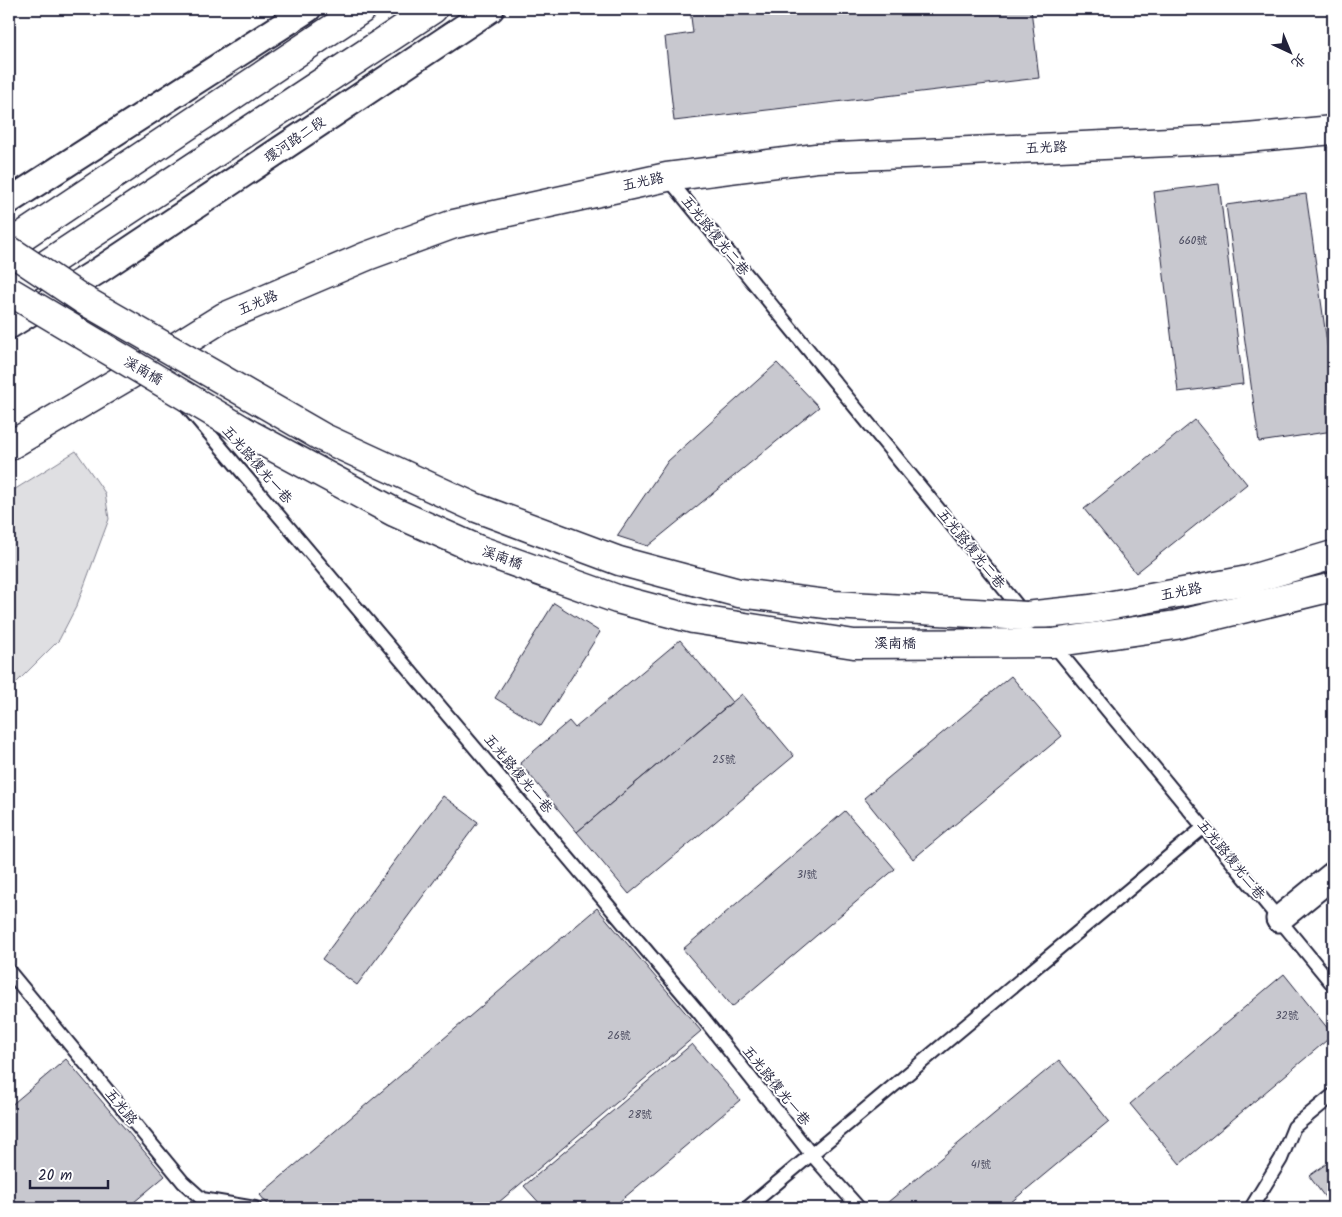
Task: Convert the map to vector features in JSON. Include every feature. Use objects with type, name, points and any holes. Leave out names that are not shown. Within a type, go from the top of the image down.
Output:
[{"type":"main road","points":[[9,245],[362,9]]},
{"type":"main road","points":[[9,290],[433,9]]},
{"type":"main road","name":"五光路","points":[[9,446],[224,317],[367,256],[454,224],[667,177],[816,158],[1236,139],[1333,130]]},
{"type":"main road","points":[[9,250],[82,299],[322,437],[474,507],[619,561],[739,593],[834,605],[1026,616]]},
{"type":"main road","name":"溪南橋","points":[[9,290],[251,435],[394,512],[477,549],[617,599],[693,620],[854,644],[1052,643]]},
{"type":"main road","name":"五光路","points":[[1026,616],[1092,609],[1248,580],[1333,555]]},
{"type":"main road","points":[[1052,643],[1176,625],[1333,587]]},
{"type":"street","points":[[9,201],[308,9]]},
{"type":"street","name":"環河路二段","points":[[9,326],[98,271],[491,9]]},
{"type":"street","points":[[1279,919],[1333,875]]},
{"type":"lane","name":"五光路復光二巷","points":[[667,177],[1026,616],[1052,643],[1333,985]]},
{"type":"lane","name":"五光路復光一巷","points":[[150,363],[694,1007],[812,1154],[859,1208]]},
{"type":"lane","points":[[747,1208],[1204,827]]},
{"type":"lane","name":"五光路","points":[[9,971],[183,1182],[202,1199],[255,1208]]},
{"type":"lane","points":[[1251,1208],[1281,1159],[1294,1127],[1333,1095]]},
{"type":"shaded area","points":[[76,451],[105,493],[109,519],[77,605],[59,640],[9,690],[9,493]]},
{"type":"building","points":[[690,9],[1031,9],[1039,78],[674,121],[665,37],[693,33]]},
{"type":"building","points":[[1219,184],[1243,384],[1178,392],[1154,192]]},
{"type":"building","points":[[1306,194],[1333,386],[1333,431],[1259,442],[1226,205]]},
{"type":"building","points":[[777,363],[819,407],[648,546],[617,536],[668,461]]},
{"type":"building","points":[[1195,420],[1247,484],[1136,573],[1084,509]]},
{"type":"building","points":[[554,603],[600,632],[541,726],[495,698]]},
{"type":"building","points":[[680,640],[732,702],[577,832],[520,763],[569,721],[575,728]]},
{"type":"building","points":[[1011,676],[1062,736],[913,859],[864,798]]},
{"type":"building","points":[[742,694],[794,756],[629,894],[577,832]]},
{"type":"building","points":[[443,796],[478,822],[357,985],[322,959]]},
{"type":"building","points":[[845,811],[895,869],[732,1007],[683,949]]},
{"type":"building","points":[[597,908],[701,1031],[492,1208],[271,1208],[260,1195]]},
{"type":"building","points":[[1284,974],[1333,1035],[1180,1164],[1130,1104]]},
{"type":"building","points":[[692,1044],[740,1100],[612,1208],[544,1208],[524,1186]]},
{"type":"building","points":[[66,1059],[165,1176],[127,1208],[9,1208],[9,1107]]},
{"type":"building","points":[[1059,1060],[1109,1121],[1004,1208],[882,1207]]},
{"type":"building","points":[[1333,1159],[1333,1208],[1309,1176]]}]
